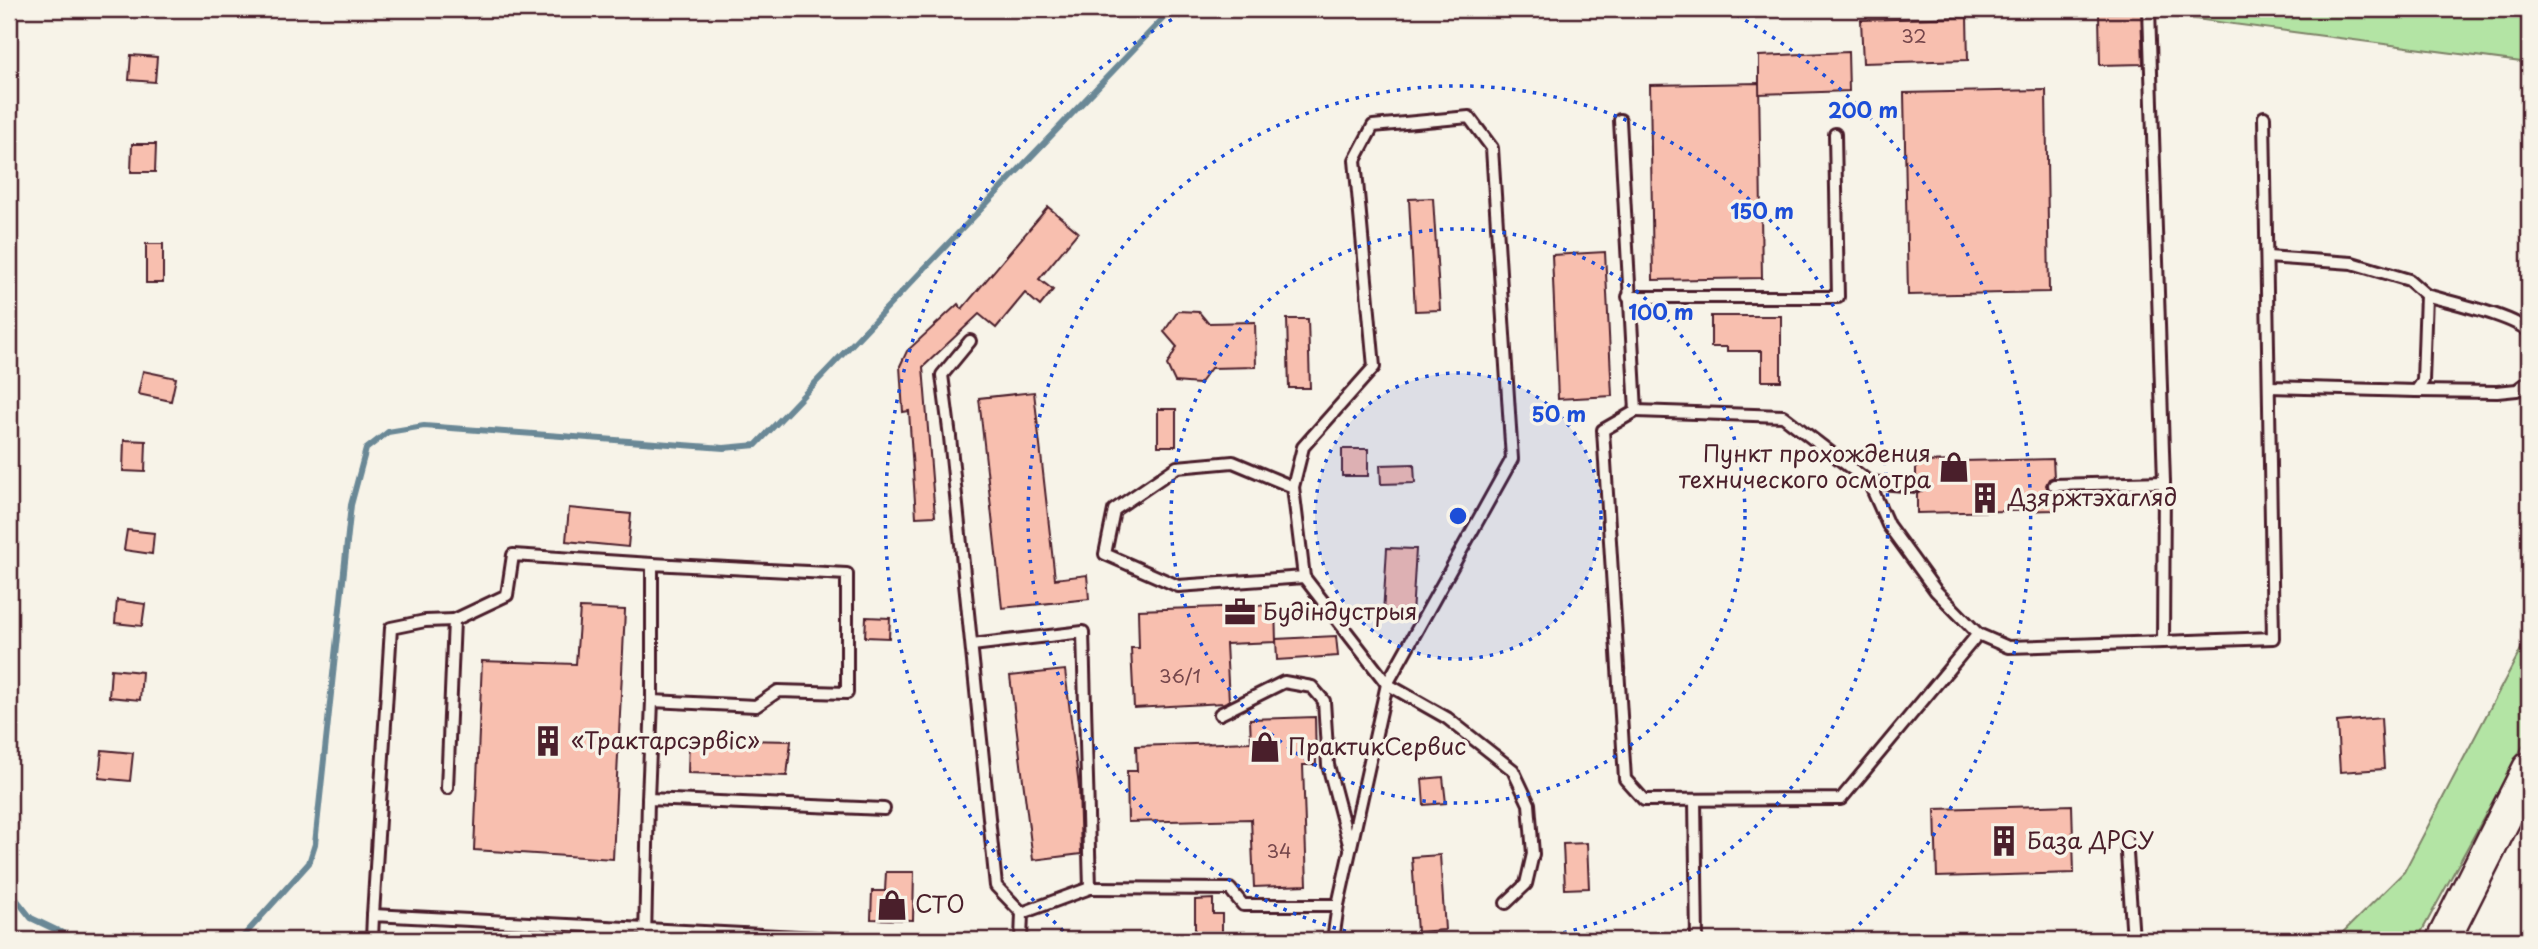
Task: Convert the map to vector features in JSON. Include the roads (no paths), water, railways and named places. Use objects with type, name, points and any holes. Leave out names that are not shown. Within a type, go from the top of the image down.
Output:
[{"type":"street","points":[[2443,940],[2526,786]]},
{"type":"lane","points":[[2149,9],[2164,482],[2164,642]]},
{"type":"lane","points":[[1333,940],[1338,905],[1387,684],[1512,459],[1492,148],[1469,117],[1373,125],[1355,159],[1374,367],[1303,447],[1293,487],[1304,577],[1387,684],[1447,718],[1513,770],[1530,804],[1533,854],[1527,884],[1506,903]]},
{"type":"lane","points":[[1978,634],[1841,799],[1644,800],[1625,779],[1603,430],[1636,411],[1783,416],[1869,482],[1888,525],[1936,591],[1978,634],[2008,647],[2273,638],[2264,117]]},
{"type":"lane","points":[[1620,120],[1636,411]]},
{"type":"lane","points":[[1628,297],[1838,297],[1835,134]]},
{"type":"lane","points":[[2267,257],[2352,263],[2409,280],[2426,295],[2505,319],[2529,332]]},
{"type":"lane","points":[[2416,391],[2423,381],[2426,295]]},
{"type":"lane","points":[[970,341],[942,375],[996,886],[1022,913],[1021,940]]},
{"type":"lane","points":[[2270,387],[2497,393],[2517,390],[2529,381]]},
{"type":"lane","points":[[1293,487],[1233,462],[1177,467],[1114,510],[1105,554],[1178,586],[1304,577]]},
{"type":"lane","points":[[1869,482],[1916,486]]},
{"type":"lane","points":[[2054,485],[2164,482]]},
{"type":"lane","points":[[372,940],[391,628],[425,621],[454,620],[507,595],[513,555],[847,574],[846,693],[778,691],[756,706],[652,701]]},
{"type":"lane","points":[[645,934],[653,564]]},
{"type":"lane","points":[[447,788],[454,620]]},
{"type":"lane","points":[[972,645],[1083,632],[1090,888]]},
{"type":"lane","points":[[1220,714],[1284,682],[1312,687],[1324,701],[1328,765],[1350,850]]},
{"type":"lane","points":[[649,799],[884,809]]},
{"type":"lane","points":[[1695,800],[1697,940]]},
{"type":"lane","points":[[2126,839],[2133,940]]},
{"type":"lane","points":[[1022,913],[1090,888],[1230,889],[1243,905],[1338,905]]},
{"type":"lane","points":[[373,915],[645,934],[859,940]]},
{"type":"waterway","points":[[240,940],[309,863],[315,844],[351,505],[366,449],[388,432],[424,426],[724,448],[756,445],[1172,9]]},
{"type":"waterway","points":[[9,890],[31,918],[73,938],[85,940]]},
{"type":"place","name":"Пункт прохождения технического осмотра","points":[[1954,467]]},
{"type":"place","name":"Дзяржтэхагляд","points":[[1985,498]]},
{"type":"place","name":"Будіндустрыя","points":[[1240,612]]},
{"type":"place","name":"«Трактарсэрвіс»","points":[[548,741]]},
{"type":"place","name":"ПрактикСервис","points":[[1265,747]]},
{"type":"place","name":"База ДРСУ","points":[[2004,841]]},
{"type":"place","name":"СТО","points":[[892,905]]}]
